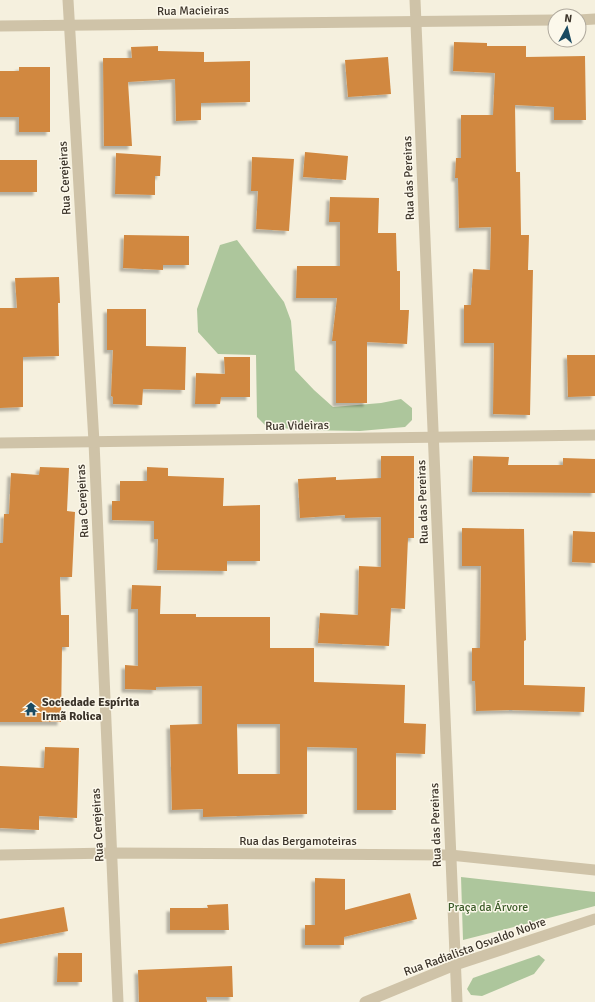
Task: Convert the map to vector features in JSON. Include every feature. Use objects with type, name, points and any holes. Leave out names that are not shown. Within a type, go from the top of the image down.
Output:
[{"type":"street","name":"Rua Cerejeiras","points":[[68,0],[68,26],[94,442],[118,1002]]},
{"type":"street","name":"Rua das Pereiras","points":[[415,0],[457,1002]]},
{"type":"street","name":"Rua Macieiras","points":[[0,26],[547,20]]},
{"type":"street","name":"Rua Videiras","points":[[0,443],[595,435]]},
{"type":"street","name":"Rua das Bergamoteiras","points":[[0,855],[112,853],[450,855],[595,870]]},
{"type":"street","name":"Rua Radialista Osvaldo Nobre","points":[[365,1002],[455,965],[595,919]]},
{"type":"green space","points":[[237,240],[284,302],[291,321],[295,370],[333,407],[381,403],[401,399],[412,408],[412,420],[405,427],[360,431],[299,430],[266,426],[257,417],[256,355],[218,354],[198,332],[197,309],[220,245]]},
{"type":"green space","name":"Praça da Árvore","points":[[461,877],[595,892],[595,906],[463,940]]},
{"type":"green space","points":[[539,955],[545,960],[534,974],[482,996],[471,995],[467,989],[473,978]]},
{"type":"building","points":[[454,42],[487,43],[487,46],[526,46],[526,57],[585,56],[586,120],[554,120],[554,107],[515,105],[516,172],[520,172],[521,235],[529,235],[528,270],[533,270],[530,415],[493,414],[494,343],[464,343],[464,305],[471,305],[473,269],[490,270],[491,227],[459,228],[458,178],[455,178],[456,158],[461,158],[461,115],[493,115],[495,73],[453,71]]},
{"type":"building","points":[[158,46],[158,51],[204,52],[204,62],[250,61],[250,102],[201,103],[201,120],[176,121],[175,79],[128,82],[132,146],[104,146],[103,58],[132,58],[131,47]]},
{"type":"building","points":[[388,57],[391,94],[348,97],[345,60]]},
{"type":"building","points":[[19,67],[50,67],[50,132],[19,132],[19,117],[0,117],[0,71],[19,71]]},
{"type":"building","points":[[305,152],[348,156],[346,180],[303,177]]},
{"type":"building","points":[[116,153],[161,156],[160,176],[155,176],[155,195],[115,194]]},
{"type":"building","points":[[252,157],[294,159],[289,231],[256,229],[258,191],[251,191]]},
{"type":"building","points":[[0,160],[37,160],[37,192],[0,192]]},
{"type":"building","points":[[330,197],[379,198],[378,233],[396,233],[397,271],[400,271],[400,310],[409,310],[407,344],[367,342],[367,403],[336,403],[336,341],[332,341],[337,298],[296,298],[297,266],[340,266],[340,222],[329,222]]},
{"type":"building","points":[[124,235],[189,236],[189,265],[163,265],[163,270],[123,268]]},
{"type":"building","points":[[59,277],[59,356],[23,357],[23,407],[0,408],[0,308],[17,308],[15,278]]},
{"type":"building","points":[[107,309],[146,309],[146,346],[186,347],[185,390],[143,389],[142,405],[113,404],[113,397],[111,396],[113,350],[107,350]]},
{"type":"building","points":[[567,355],[595,355],[595,396],[568,397]]},
{"type":"building","points":[[224,357],[250,357],[250,397],[221,397],[220,404],[195,404],[196,373],[225,374]]},
{"type":"building","points":[[381,456],[414,456],[414,538],[408,538],[405,609],[391,608],[389,646],[318,643],[320,613],[358,615],[359,566],[381,567],[381,517],[345,518],[345,515],[300,518],[298,479],[336,477],[336,480],[381,478]]},
{"type":"building","points":[[473,456],[509,457],[508,465],[563,465],[563,458],[595,459],[595,493],[472,492]]},
{"type":"building","points":[[40,467],[69,468],[67,511],[75,512],[72,577],[60,577],[61,615],[69,615],[69,647],[62,647],[61,722],[0,722],[0,543],[3,543],[4,514],[9,514],[11,473],[39,475]]},
{"type":"building","points":[[147,467],[168,468],[168,476],[224,478],[223,506],[260,505],[260,561],[227,561],[227,571],[157,570],[158,539],[154,539],[154,521],[112,520],[112,501],[120,501],[120,481],[147,481]]},
{"type":"building","points":[[462,528],[524,529],[526,640],[524,641],[524,685],[585,687],[584,712],[511,710],[476,711],[475,681],[472,681],[472,648],[480,648],[481,566],[462,566]]},
{"type":"building","points":[[573,531],[595,532],[595,563],[572,562]]},
{"type":"building","points":[[132,585],[161,586],[160,614],[196,614],[196,617],[270,617],[270,648],[314,648],[314,682],[405,685],[404,723],[426,724],[425,754],[396,753],[396,810],[357,810],[357,748],[307,747],[307,814],[203,817],[203,809],[172,810],[170,725],[202,724],[202,686],[156,687],[156,690],[125,689],[125,665],[138,666],[138,609],[131,609]],"holes":[[[237,724],[280,724],[280,774],[238,774]]]},
{"type":"building","points":[[45,747],[79,748],[77,818],[39,816],[39,830],[0,828],[0,766],[44,768]]},
{"type":"building","points":[[315,878],[345,879],[345,910],[410,893],[417,919],[344,937],[344,945],[305,945],[305,925],[315,925]]},
{"type":"building","points":[[228,904],[229,930],[170,930],[170,908],[208,908],[207,905]]},
{"type":"building","points":[[64,907],[68,931],[0,944],[0,919]]},
{"type":"building","points":[[58,953],[82,953],[82,982],[57,982]]},
{"type":"building","points":[[232,966],[233,997],[206,997],[207,1002],[139,1002],[138,970]]},
{"type":"place","name":"Sociedade Espírita Irmã Rolica","points":[[31,709]]}]
